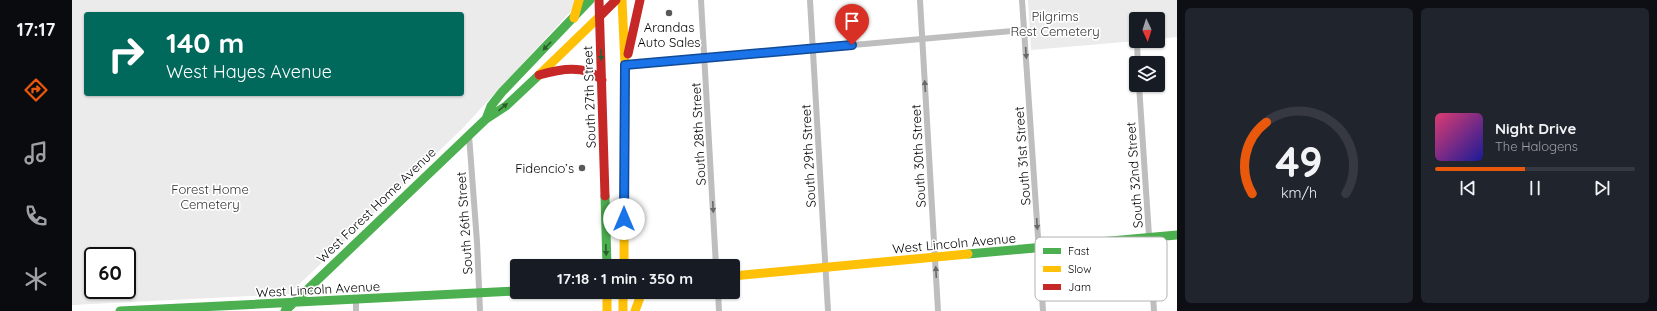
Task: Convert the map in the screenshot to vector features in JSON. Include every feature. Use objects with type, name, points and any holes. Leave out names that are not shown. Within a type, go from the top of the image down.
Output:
[{"type":"main road","points":[[574,18],[579,0]]},
{"type":"main road","name":"West Forest Home Avenue","points":[[486,119],[491,106],[502,92],[590,0]]},
{"type":"main road","name":"South 27th Street","points":[[599,0],[607,259]]},
{"type":"main road","name":"West Forest Home Avenue","points":[[285,311],[469,134],[486,119],[506,106],[616,0]]},
{"type":"main road","points":[[622,0],[625,65],[624,259]]},
{"type":"main road","points":[[625,65],[640,0]]},
{"type":"main road","points":[[539,75],[549,72],[582,70],[594,73],[602,80]]},
{"type":"main road","name":"West Lincoln Avenue","points":[[1158,237],[1177,235]]},
{"type":"main road","name":"West Lincoln Avenue","points":[[740,275],[1035,249]]},
{"type":"main road","name":"West Lincoln Avenue","points":[[120,311],[510,292]]},
{"type":"main road","points":[[607,299],[607,311]]},
{"type":"main road","points":[[623,299],[623,311]]},
{"type":"main road","points":[[635,311],[639,299]]},
{"type":"street","name":"South 28th Street","points":[[701,0],[716,259]]},
{"type":"street","name":"South 29th Street","points":[[810,0],[828,311]]},
{"type":"street","name":"South 30th Street","points":[[920,0],[938,311]]},
{"type":"street","name":"South 31st Street","points":[[1022,0],[1038,237]]},
{"type":"street","points":[[625,65],[1024,30]]},
{"type":"street","name":"South 32nd Street","points":[[1139,92],[1149,237]]},
{"type":"street","name":"South 26th Street","points":[[469,134],[480,311]]},
{"type":"street","points":[[718,299],[719,311]]},
{"type":"street","points":[[356,300],[356,311]]},
{"type":"street","name":"South 31st Street","points":[[1042,301],[1043,311]]},
{"type":"street","name":"South 32nd Street","points":[[1153,301],[1154,311]]},
{"type":"green space","name":"Forest Home Cemetery","points":[[72,0],[576,0],[572,10],[461,130],[289,294],[72,305]]},
{"type":"green space","name":"Pilgrims Rest Cemetery","points":[[1028,0],[1177,0],[1177,37],[1165,38],[1165,12],[1129,12],[1129,42],[1031,50]]},
{"type":"traffic: fast","points":[[486,119],[491,106],[502,92],[590,0]]},
{"type":"traffic: fast","points":[[285,311],[486,119],[506,106],[539,75]]},
{"type":"traffic: fast","points":[[605,196],[607,259]]},
{"type":"traffic: fast","points":[[1155,237],[1177,235]]},
{"type":"traffic: fast","points":[[968,254],[1035,248]]},
{"type":"traffic: fast","points":[[120,311],[510,291]]},
{"type":"traffic: slow","points":[[574,18],[579,0]]},
{"type":"traffic: slow","points":[[622,0],[625,65],[624,259]]},
{"type":"traffic: slow","points":[[539,75],[600,16]]},
{"type":"traffic: slow","points":[[740,275],[968,254]]},
{"type":"traffic: slow","points":[[607,299],[607,311]]},
{"type":"traffic: slow","points":[[623,299],[623,311]]},
{"type":"traffic: slow","points":[[635,311],[639,299]]},
{"type":"traffic: jam","points":[[599,0],[605,196]]},
{"type":"traffic: jam","points":[[600,16],[616,0]]},
{"type":"traffic: jam","points":[[628,54],[640,0]]},
{"type":"traffic: jam","points":[[539,75],[572,69],[588,72],[602,80]]},
{"type":"place","name":"Arandas Auto Sales","points":[[669,13]]},
{"type":"place","name":"Fidencio’s","points":[[582,168]]},
{"type":"route","points":[[624,219],[625,65],[852,45]]}]
